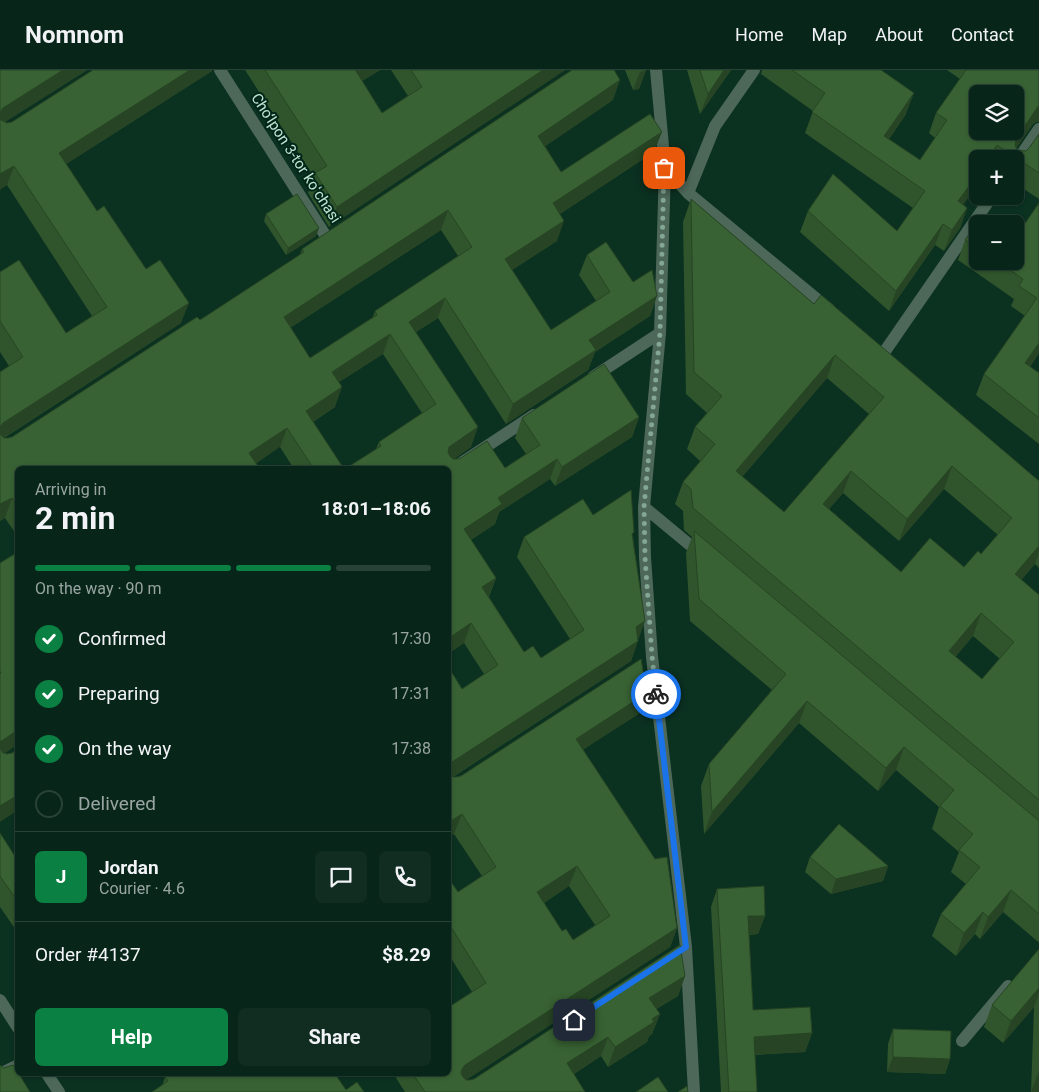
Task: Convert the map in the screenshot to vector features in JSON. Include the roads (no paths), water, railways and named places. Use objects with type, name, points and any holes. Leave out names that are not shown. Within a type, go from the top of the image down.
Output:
[{"type":"street","name":"Cho‘lpon 3-tor koʻchasi","points":[[220,70],[327,238]]},
{"type":"street","points":[[656,70],[664,168],[660,333],[644,507],[648,659],[681,950],[694,1092]]},
{"type":"street","points":[[688,192],[715,126],[754,70]]},
{"type":"street","points":[[1024,151],[1039,129]]},
{"type":"street","points":[[664,168],[688,192],[838,317]]},
{"type":"street","points":[[883,354],[986,205]]},
{"type":"street","points":[[586,381],[660,333]]},
{"type":"street","points":[[451,470],[546,407]]},
{"type":"street","points":[[644,507],[713,565]]},
{"type":"street","points":[[962,1041],[1015,978]]},
{"type":"street","points":[[0,1000],[15,1023]]},
{"type":"street","points":[[0,1074],[15,1066]]},
{"type":"street","points":[[48,1076],[59,1092]]}]
